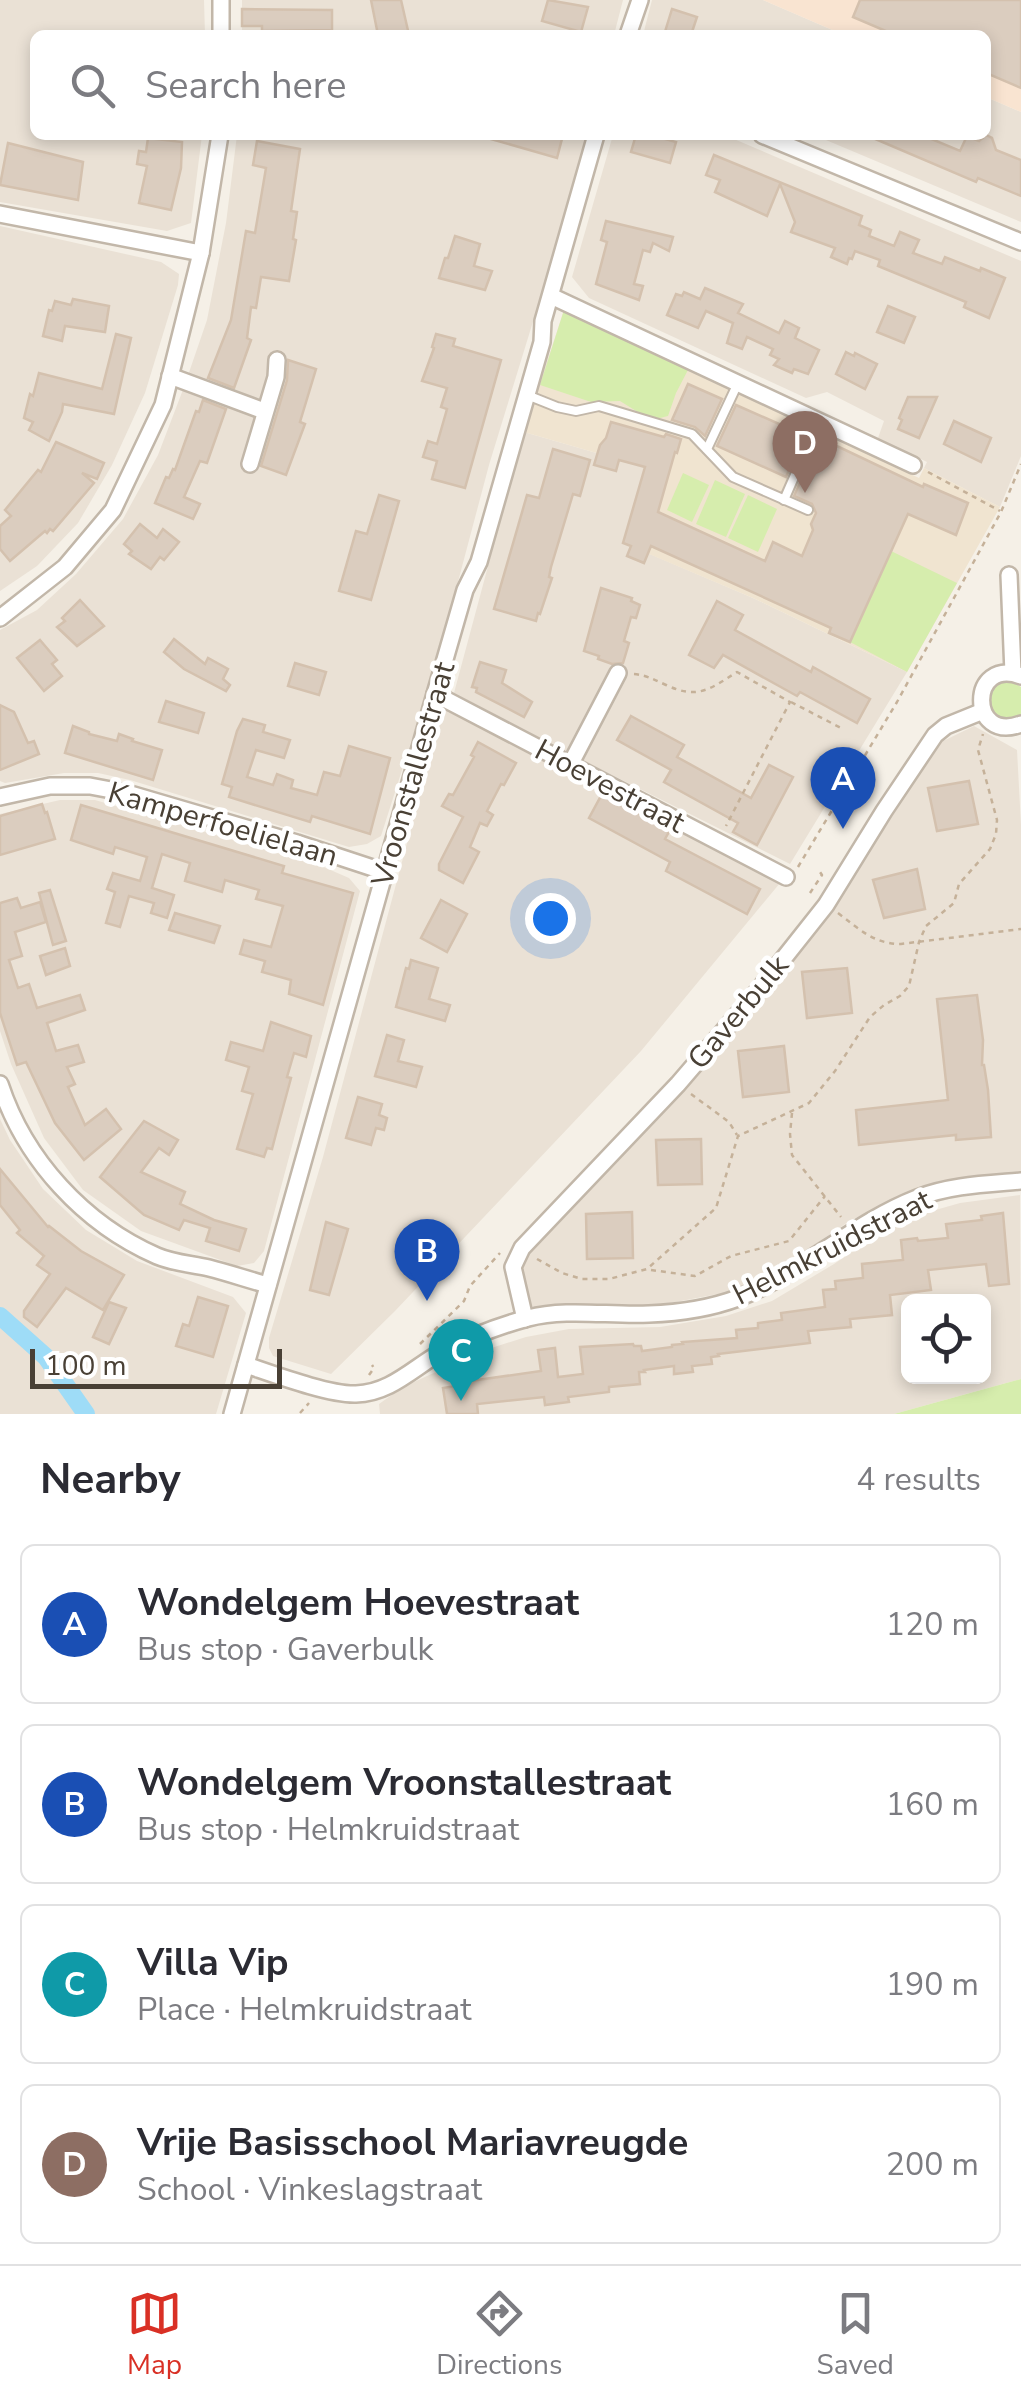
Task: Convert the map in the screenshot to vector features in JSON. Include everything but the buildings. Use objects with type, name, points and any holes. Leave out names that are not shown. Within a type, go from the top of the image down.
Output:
[{"type":"street","points":[[220,30],[221,0]]},
{"type":"street","points":[[630,30],[640,0]]},
{"type":"street","points":[[0,618],[65,567],[113,510],[163,405],[202,253],[219,140]]},
{"type":"street","name":"Vroonstallestraat","points":[[232,1414],[465,590],[479,562],[542,342],[543,322],[595,140]]},
{"type":"street","points":[[774,140],[1021,242]]},
{"type":"street","points":[[0,214],[202,253]]},
{"type":"street","points":[[551,296],[913,464]]},
{"type":"street","points":[[250,464],[276,377],[277,360]]},
{"type":"street","points":[[170,376],[264,411]]},
{"type":"street","points":[[1009,575],[1017,675],[998,674],[986,683],[981,696],[985,715],[1000,726],[1019,730]]},
{"type":"street","points":[[570,765],[618,673]]},
{"type":"street","name":"Hoevestraat","points":[[435,694],[788,879]]},
{"type":"street","name":"Gaverbulk","points":[[522,1248],[678,1084],[757,992],[826,904],[931,739],[946,726],[985,715]]},
{"type":"street","name":"Kamperfoelielaan","points":[[0,797],[50,786],[90,786],[127,793],[385,872]]},
{"type":"street","points":[[0,1084],[8,1109],[39,1160],[74,1203],[110,1232],[160,1257],[268,1286]]},
{"type":"street","name":"Helmkruidstraat","points":[[246,1364],[339,1392],[381,1390],[481,1333],[525,1319],[566,1313],[648,1314],[733,1300],[768,1285],[917,1198],[959,1187],[1021,1181]]},
{"type":"street","points":[[522,1248],[514,1267],[525,1319]]},
{"type":"lane","points":[[707,450],[738,383]]},
{"type":"lane","points":[[526,395],[576,410],[600,406],[692,434],[733,477],[808,510]]},
{"type":"lane","points":[[784,500],[818,420]]},
{"type":"path","points":[[913,464],[1001,512]]},
{"type":"path","points":[[820,872],[822,875],[810,893],[788,879],[897,702],[1001,512],[1021,464]]},
{"type":"path","points":[[618,673],[644,675],[684,694],[709,690],[736,672],[841,728]]},
{"type":"path","points":[[718,842],[790,702]]},
{"type":"path","points":[[647,1269],[716,1208],[738,1136],[809,1103],[836,1071],[870,1017],[909,986],[926,926],[954,902],[959,884],[990,848],[996,834],[997,820],[978,750],[985,715]]},
{"type":"path","points":[[826,904],[873,939],[886,944],[1021,929]]},
{"type":"path","points":[[678,1084],[729,1122],[738,1136]]},
{"type":"path","points":[[792,1111],[792,1155],[854,1233]]},
{"type":"path","points":[[421,1344],[464,1302],[470,1286],[509,1246],[522,1248],[562,1273],[582,1280],[609,1279],[647,1269],[695,1276],[730,1256],[788,1241],[825,1196]]},
{"type":"shaded area","points":[[0,0],[204,0],[205,30],[30,30],[30,140],[201,140],[191,223],[167,231],[0,202]]},
{"type":"shaded area","points":[[242,0],[623,0],[615,30],[242,30]]},
{"type":"shaded area","points":[[652,0],[763,0],[832,30],[644,30]]},
{"type":"shaded area","points":[[763,0],[1021,0],[1021,112],[991,99],[991,30],[832,30]]},
{"type":"shaded area","points":[[991,99],[1021,112],[1021,222],[826,140],[991,140]]},
{"type":"shaded area","points":[[236,140],[586,140],[489,465],[438,657],[381,836],[367,844],[349,847],[98,773],[0,781],[0,630],[37,610],[76,574],[123,519],[158,455],[184,387],[207,320],[226,223]]},
{"type":"shaded area","points":[[612,140],[736,140],[1021,261],[1021,456],[1000,507],[924,468],[927,462],[878,438],[884,421],[827,392],[806,398],[589,298],[572,277]]},
{"type":"shaded area","points":[[0,226],[161,262],[179,274],[145,393],[112,465],[78,523],[37,566],[0,591]]},
{"type":"shaded area","points":[[564,310],[919,478],[924,468],[1000,507],[907,672],[753,598],[623,543],[645,467],[524,432]]},
{"type":"shaded area","points":[[524,432],[645,467],[624,543],[753,598],[907,672],[790,864],[454,693]]},
{"type":"shaded area","points":[[444,705],[780,883],[641,1051],[331,1374],[273,1356],[269,1338],[323,1157]]},
{"type":"shaded area","points":[[974,726],[1017,750],[1021,825],[1021,1172],[939,1181],[851,1220],[783,1266],[729,1292],[654,1306],[537,1309],[528,1303],[521,1268],[532,1245],[826,915],[937,744]]},
{"type":"shaded area","points":[[60,800],[95,800],[319,865],[349,878],[360,891],[264,1251],[254,1263],[237,1266],[141,1231],[83,1190],[44,1138],[11,1064],[0,1031],[0,814]]},
{"type":"shaded area","points":[[0,1119],[43,1189],[86,1230],[137,1261],[233,1297],[246,1313],[216,1414],[0,1414]]},
{"type":"shaded area","points":[[1020,1195],[1021,1379],[894,1414],[380,1414],[379,1404],[403,1387],[482,1351],[526,1337],[569,1329],[660,1327],[726,1316],[772,1301],[871,1239],[918,1215],[960,1203]]},
{"type":"green space","points":[[564,310],[689,368],[668,416],[656,419],[620,401],[591,402],[540,385]]},
{"type":"green space","points":[[683,473],[709,485],[692,522],[667,510]]},
{"type":"green space","points":[[715,480],[745,494],[726,537],[696,524]]},
{"type":"green space","points":[[748,495],[777,509],[758,552],[728,538]]},
{"type":"green space","points":[[891,551],[957,583],[907,672],[850,642]]},
{"type":"green space","points":[[1005,681],[1021,687],[1021,715],[1011,720],[999,717],[988,706],[992,690]]},
{"type":"green space","points":[[1021,1379],[1021,1414],[894,1414]]},
{"type":"waterway","points":[[0,1316],[46,1357],[86,1414]]},
{"type":"place","name":"Vrije Basisschool Mariavreugde","points":[[805,493]]},
{"type":"place","name":"Wondelgem Hoevestraat","points":[[843,829]]},
{"type":"place","name":"Wondelgem Vroonstallestraat","points":[[427,1301]]},
{"type":"place","name":"Villa Vip","points":[[461,1401]]}]
